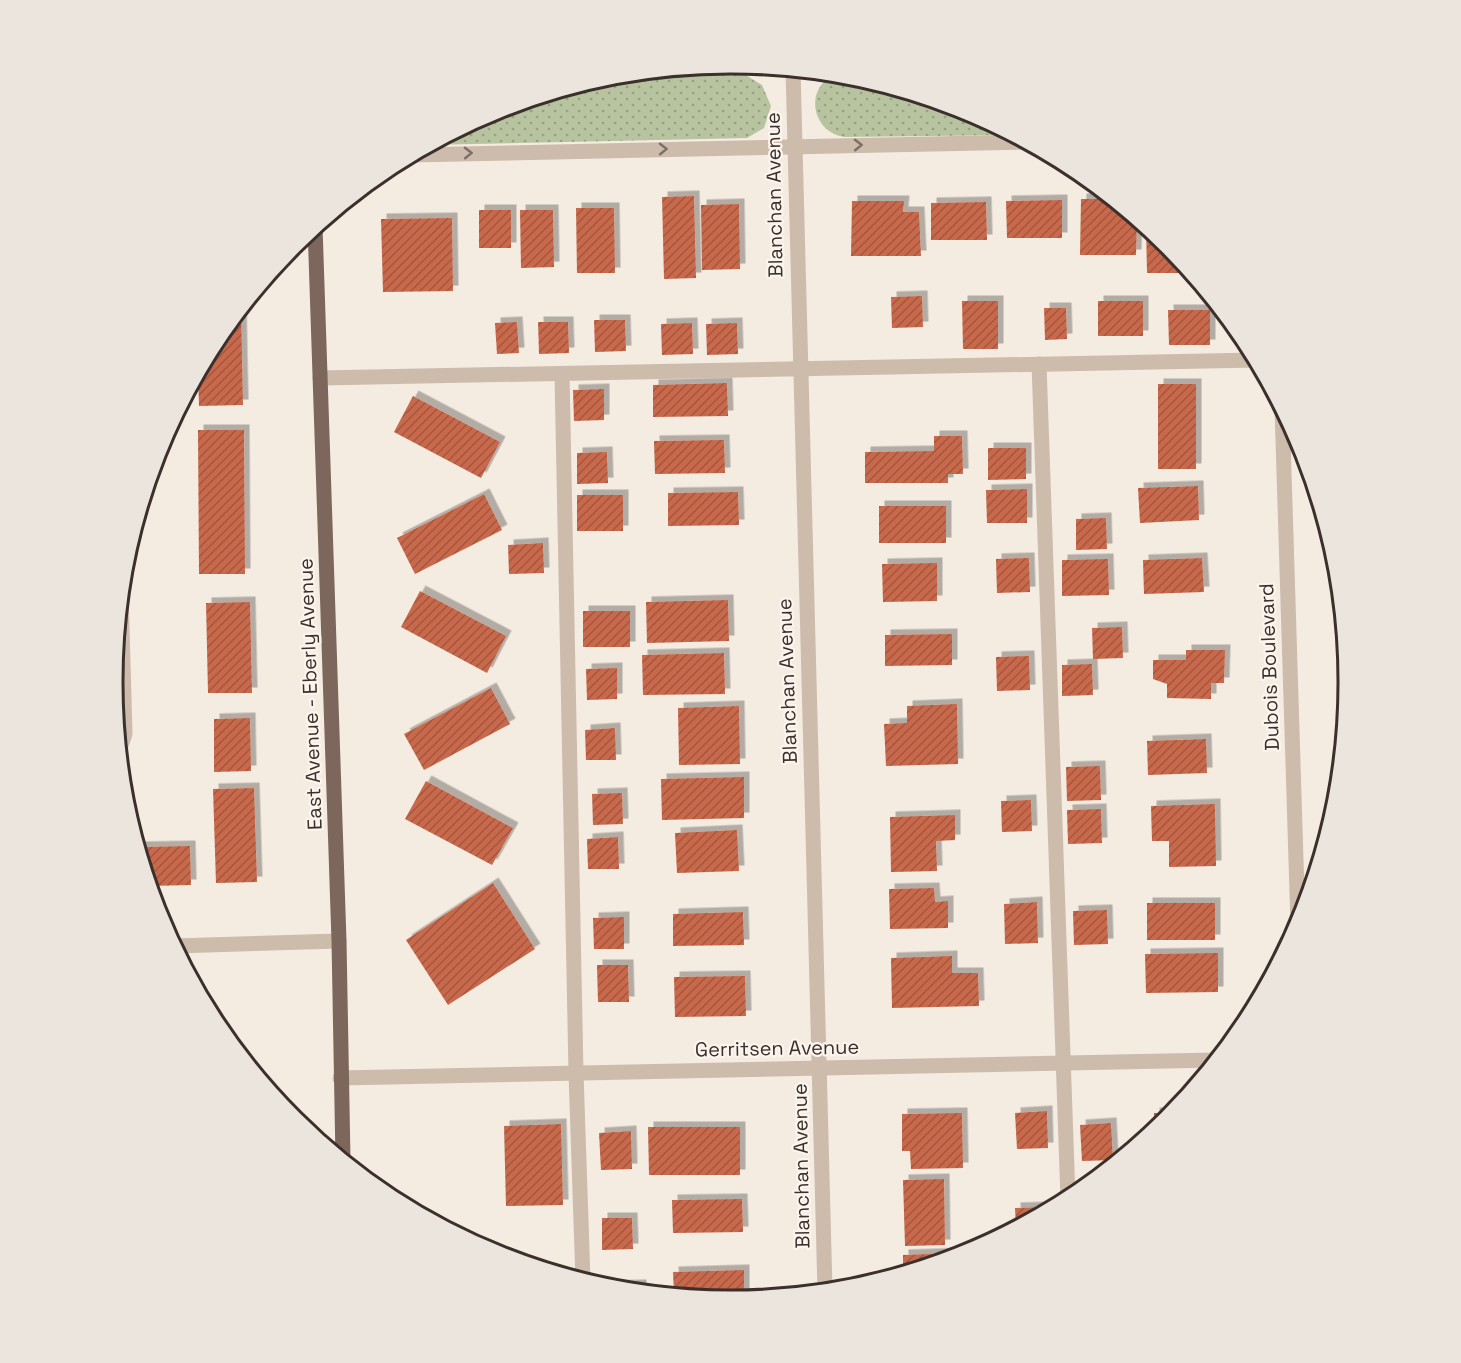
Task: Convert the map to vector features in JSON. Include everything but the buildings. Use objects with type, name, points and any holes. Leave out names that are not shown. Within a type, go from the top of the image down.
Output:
[{"type":"main road","name":"East Avenue - Eberly Avenue","points":[[315,238],[339,941],[343,1150]]},
{"type":"street","name":"Blanchan Avenue","points":[[793,77],[825,1282]]},
{"type":"street","points":[[427,155],[1011,142]]},
{"type":"street","points":[[320,378],[1246,360]]},
{"type":"street","points":[[1039,364],[1068,1187]]},
{"type":"street","points":[[562,374],[576,1073],[583,1271]]},
{"type":"street","name":"Dubois Boulevard","points":[[1283,428],[1297,900]]},
{"type":"street","points":[[123,662],[125,730]]},
{"type":"street","points":[[183,946],[339,941]]},
{"type":"street","name":"Gerritsen Avenue","points":[[340,1077],[1206,1060]]},
{"type":"green space","points":[[745,74],[762,85],[771,106],[764,128],[747,138],[446,145],[498,120],[573,94],[651,79]]},
{"type":"green space","points":[[825,81],[888,94],[926,106],[997,135],[845,137],[833,134],[818,118],[815,107],[820,87]]}]
